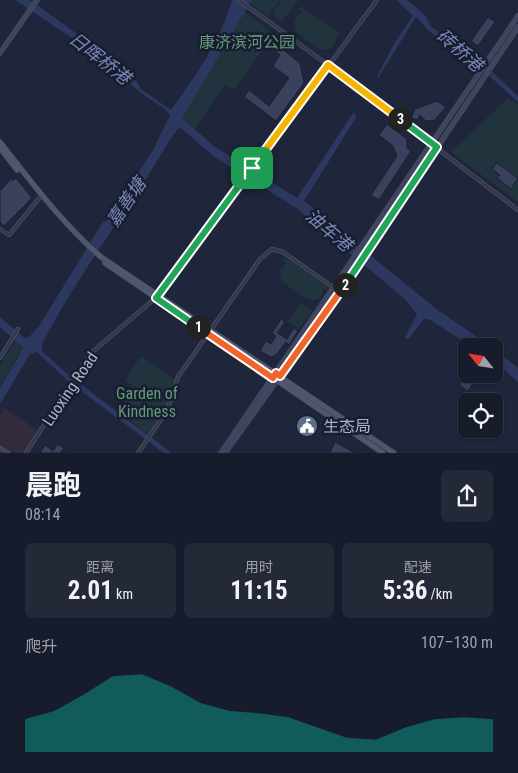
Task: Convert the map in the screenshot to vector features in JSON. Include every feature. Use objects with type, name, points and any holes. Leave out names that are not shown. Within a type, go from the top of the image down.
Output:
[{"type":"main road","points":[[0,53],[35,0]]},
{"type":"main road","points":[[0,48],[25,16]]},
{"type":"main road","points":[[221,453],[357,268],[437,147],[481,77],[488,61],[518,16]]},
{"type":"main road","points":[[225,453],[364,241],[432,143],[481,77],[493,64],[518,27]]},
{"type":"main road","points":[[0,142],[40,197]]},
{"type":"main road","points":[[0,148],[78,240],[100,258],[276,377],[394,453]]},
{"type":"main road","points":[[276,377],[383,453]]},
{"type":"main road","points":[[0,448],[8,453]]},
{"type":"street","points":[[239,0],[432,143],[518,210]]},
{"type":"street","name":"Luoxing Road","points":[[26,453],[90,354],[158,296],[377,0]]},
{"type":"street","points":[[0,229],[9,235],[40,197]]},
{"type":"street","points":[[138,453],[167,411],[178,377],[260,258],[272,248],[284,252],[334,288]]},
{"type":"street","points":[[0,358],[18,329]]},
{"type":"shaded area","points":[[4,408],[39,431],[25,453],[14,453],[0,443],[0,415]]},
{"type":"green space","name":"康济滨河公园","points":[[252,0],[280,0],[268,16],[250,3]]},
{"type":"green space","points":[[282,0],[298,0],[282,22],[272,14]]},
{"type":"green space","points":[[301,6],[341,35],[337,37],[333,48],[321,50],[297,33],[294,23],[297,16],[303,13],[299,9]]},
{"type":"green space","name":"康济滨河公园","points":[[245,12],[274,34],[234,90],[224,85],[195,129],[182,118]]},
{"type":"green space","points":[[508,98],[518,104],[518,202],[451,152]]},
{"type":"green space","points":[[285,257],[328,287],[327,290],[324,288],[320,299],[308,300],[281,281],[280,270],[287,263],[283,260]]},
{"type":"green space","points":[[301,303],[312,311],[299,329],[288,322]]},
{"type":"green space","points":[[15,341],[22,348],[0,386],[0,365]]},
{"type":"green space","name":"Garden of Kindness","points":[[141,356],[175,380],[166,410],[149,435],[120,412],[132,385],[125,380]]},
{"type":"water","points":[[15,0],[30,0],[87,41],[137,82],[141,89],[171,110],[214,44],[232,0],[252,0],[182,118],[215,147],[297,198],[353,113],[357,116],[304,201],[435,308],[478,338],[459,338],[429,319],[424,319],[408,340],[405,337],[417,314],[405,299],[296,208],[216,158],[181,128],[178,129],[169,141],[92,260],[42,344],[42,351],[71,377],[172,453],[164,453],[69,382],[37,352],[30,354],[0,404],[0,388],[23,348],[0,327],[0,317],[25,338],[30,336],[39,326],[103,222],[106,222],[152,152],[170,115],[90,50]]},
{"type":"water","points":[[397,0],[407,0],[425,15],[431,27],[466,47],[518,96],[518,102],[462,51],[430,32],[416,17],[378,78],[377,76],[394,44],[413,16]]},
{"type":"water","points":[[503,356],[518,368],[518,382],[503,369]]},
{"type":"building","points":[[488,17],[495,22],[478,46],[471,41]]},
{"type":"building","points":[[277,45],[300,63],[304,83],[276,121],[244,97],[249,90],[269,106],[289,78],[273,66],[280,55],[273,50]]},
{"type":"building","points":[[437,101],[446,107],[435,120],[426,121],[420,115],[417,120],[411,118],[415,109]]},
{"type":"building","points":[[387,124],[407,139],[407,148],[411,151],[379,200],[371,195],[397,156],[393,146],[379,135]]},
{"type":"building","points":[[497,163],[518,178],[511,189],[497,178],[500,175],[492,169]]},
{"type":"building","points":[[16,178],[32,198],[4,226],[0,222],[0,191],[11,179],[13,181]]},
{"type":"building","points":[[281,319],[285,322],[277,333],[287,339],[294,328],[298,331],[289,345],[286,342],[276,355],[271,357],[260,351],[266,341],[271,344],[276,336],[272,333]]},
{"type":"building","points":[[460,383],[473,383],[468,391],[459,385]]},
{"type":"building","points":[[335,442],[355,453],[330,453]]},
{"type":"building","points":[[58,444],[64,448],[60,453],[40,453],[45,445],[53,451]]},
{"type":"place","name":"生态局","points":[[307,426]]},
{"type":"route","points":[[328,65],[437,147],[341,292],[280,376],[276,373],[273,378],[156,298],[252,168],[328,65]]},
{"type":"water label","name":"砖桥港","points":[[460,50]]},
{"type":"water label","name":"日晖桥港","points":[[100,58]]},
{"type":"water label","name":"嘉善塘","points":[[126,202]]},
{"type":"water label","name":"油车港","points":[[329,230]]}]
